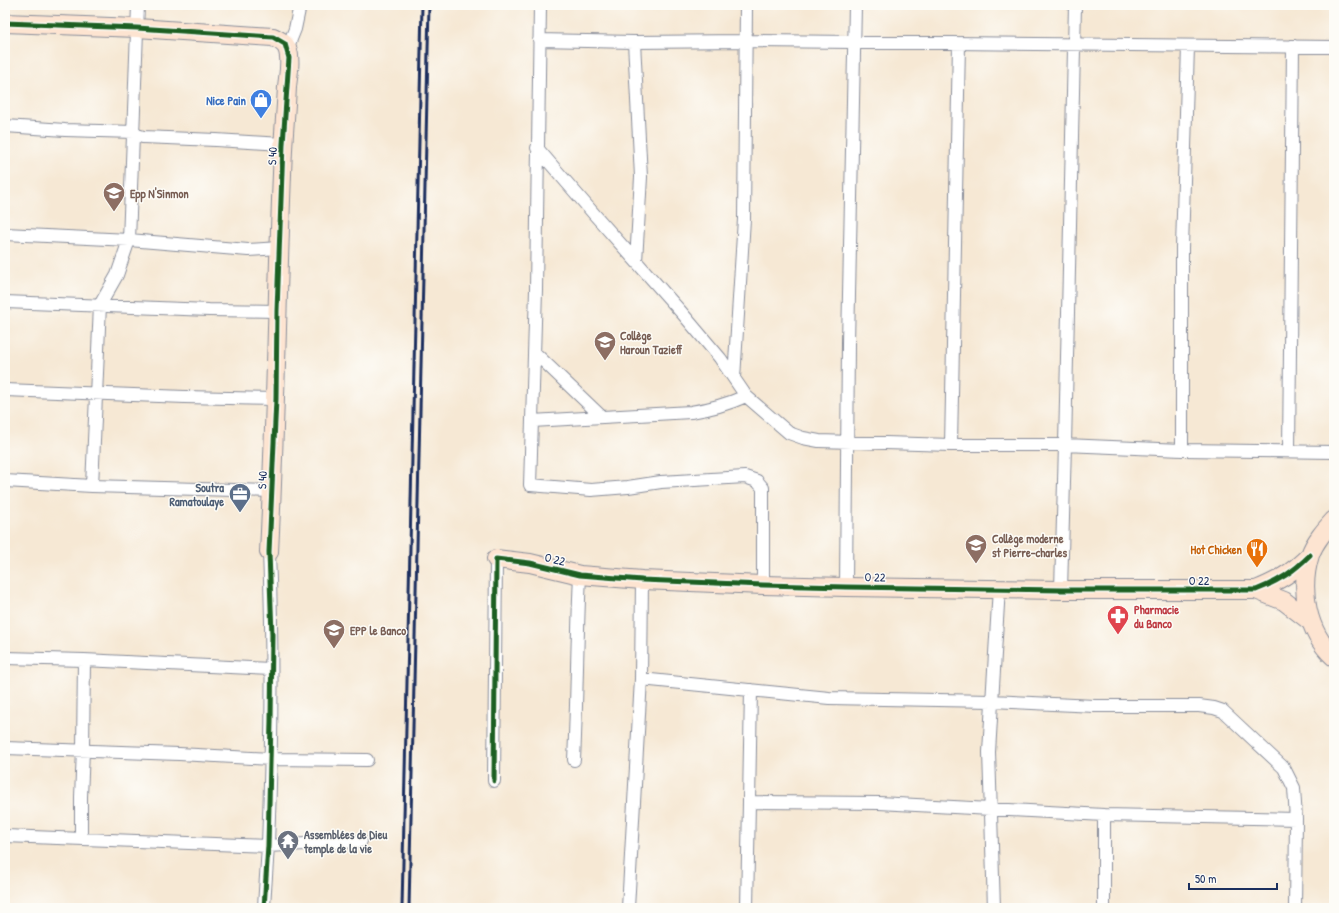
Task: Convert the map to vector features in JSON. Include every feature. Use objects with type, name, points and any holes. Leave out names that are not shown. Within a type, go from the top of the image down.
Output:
[{"type":"street","points":[[92,486],[100,305],[117,276],[129,240],[138,5]]},
{"type":"street","points":[[287,50],[295,29],[300,5]]},
{"type":"street","points":[[540,5],[534,352],[530,486],[591,490],[628,487],[661,482],[720,478],[745,478],[757,481],[763,488],[763,585]]},
{"type":"street","points":[[734,378],[744,218],[746,5]]},
{"type":"street","points":[[846,587],[846,441],[855,5]]},
{"type":"street","points":[[1060,590],[1065,444],[1075,5]]},
{"type":"street","points":[[5,23],[137,28],[273,37],[285,44],[287,50]]},
{"type":"street","points":[[539,40],[1334,47]]},
{"type":"street","points":[[634,42],[641,177],[636,261]]},
{"type":"street","points":[[951,445],[959,44]]},
{"type":"street","points":[[1182,450],[1182,248],[1188,46]]},
{"type":"street","points":[[1289,451],[1293,46]]},
{"type":"street","name":"S 40","points":[[269,552],[276,399],[277,311],[283,144],[289,71],[289,58],[287,50]]},
{"type":"street","points":[[5,126],[65,130],[134,132],[143,137],[283,144]]},
{"type":"street","points":[[537,148],[720,358],[746,396],[789,433],[803,438],[819,441],[951,445],[1065,444],[1182,450],[1334,452]]},
{"type":"street","points":[[5,234],[129,240],[248,250],[279,248]]},
{"type":"street","points":[[5,302],[209,310],[277,311]]},
{"type":"street","points":[[534,352],[602,417]]},
{"type":"street","points":[[5,390],[276,399]]},
{"type":"street","points":[[532,420],[701,411],[728,404],[746,396]]},
{"type":"street","points":[[5,481],[92,486],[272,491]]},
{"type":"street","points":[[1332,658],[1310,621],[1304,588],[1310,555],[1320,535],[1334,520]]},
{"type":"street","points":[[264,908],[268,846],[272,635],[269,552]]},
{"type":"street","points":[[1256,590],[1274,583],[1298,566],[1310,555]]},
{"type":"street","points":[[494,781],[496,559]]},
{"type":"street","name":"O 22","points":[[496,559],[530,564],[580,575],[642,580],[763,585],[1060,590],[1256,590]]},
{"type":"street","points":[[574,760],[577,678],[576,658],[580,575]]},
{"type":"street","points":[[628,908],[641,679],[642,580]]},
{"type":"street","points":[[994,908],[992,808],[989,752],[999,588]]},
{"type":"street","points":[[1256,590],[1284,602],[1310,621]]},
{"type":"street","points":[[5,658],[84,660],[271,669]]},
{"type":"street","points":[[81,838],[84,660]]},
{"type":"street","points":[[641,679],[829,698],[992,701],[1094,706],[1199,706],[1223,711],[1284,768],[1294,788],[1296,819],[1295,908]]},
{"type":"street","points":[[747,908],[751,690]]},
{"type":"street","points":[[5,748],[83,750],[270,759],[367,760]]},
{"type":"street","points":[[749,802],[879,802],[1104,815],[1296,819]]},
{"type":"street","points":[[1104,815],[1104,908]]},
{"type":"street","points":[[5,836],[268,846],[360,841]]},
{"type":"railway","points":[[402,908],[422,5]]},
{"type":"railway","points":[[409,908],[429,5]]},
{"type":"cycle path","points":[[5,23],[137,28],[273,37],[285,44],[289,58],[283,144],[277,311],[276,399],[269,552],[272,635],[271,721],[268,846],[264,908]]},
{"type":"cycle path","points":[[494,781],[496,559],[530,563],[580,575],[642,580],[763,585],[1061,590],[1256,590],[1285,576],[1310,555]]},
{"type":"place","name":"Nice Pain","points":[[261,120]]},
{"type":"place","name":"Epp N'Sinmon","points":[[114,212]]},
{"type":"place","name":"Collège Haroun Tazieff","points":[[605,362]]},
{"type":"place","name":"Soutra Ramatoulaye","points":[[240,514]]},
{"type":"place","name":"Collège moderne st Pierre-charles","points":[[976,564]]},
{"type":"place","name":"Hot Chicken","points":[[1257,568]]},
{"type":"place","name":"Pharmacie du Banco","points":[[1118,636]]},
{"type":"place","name":"EPP le Banco","points":[[334,650]]},
{"type":"place","name":"Assemblées de Dieu temple de la vie","points":[[288,860]]}]
